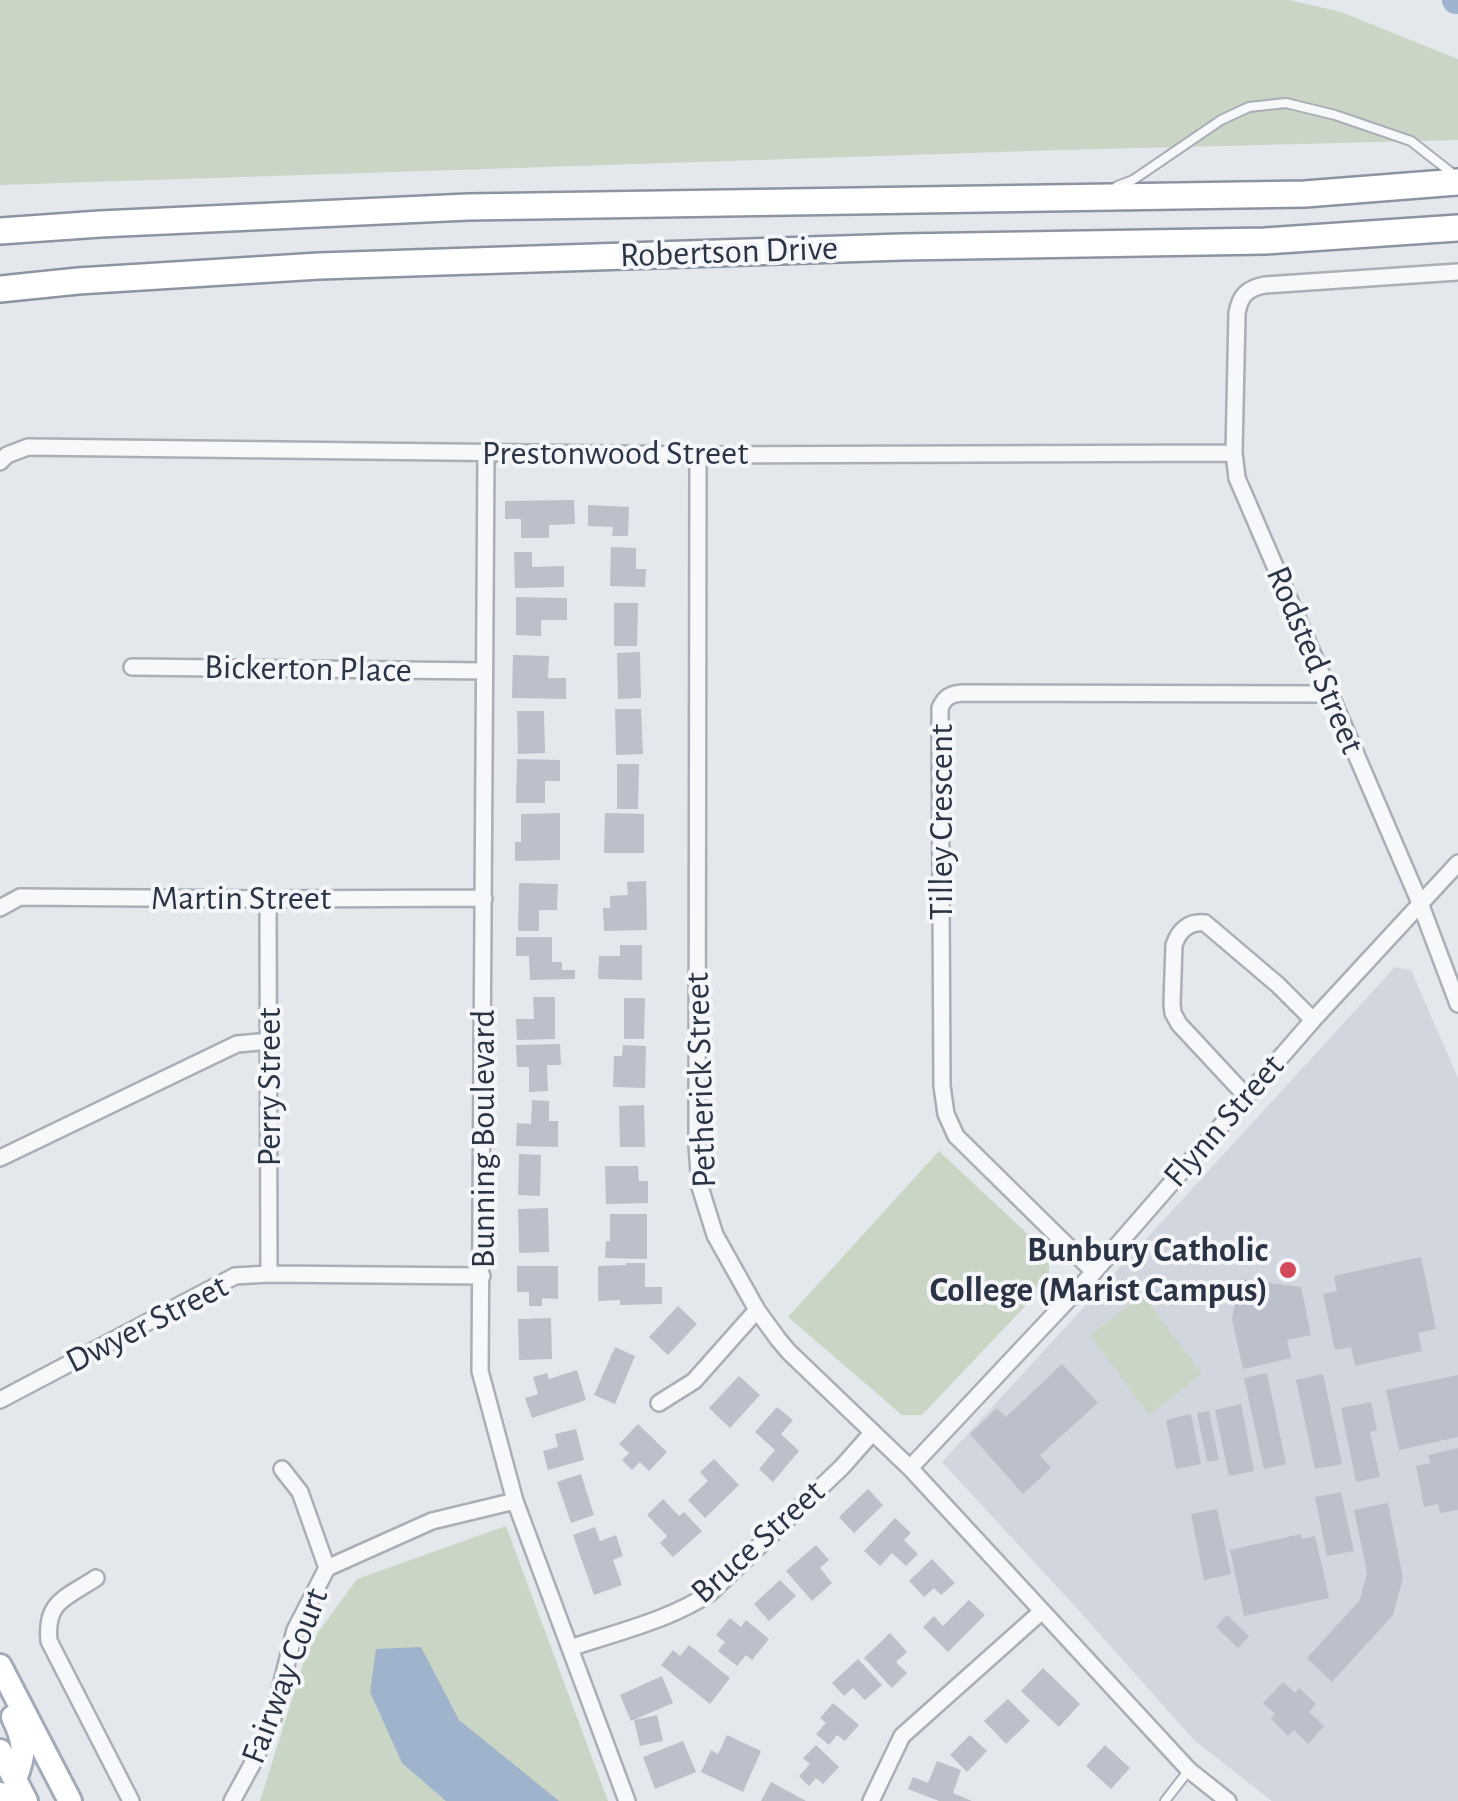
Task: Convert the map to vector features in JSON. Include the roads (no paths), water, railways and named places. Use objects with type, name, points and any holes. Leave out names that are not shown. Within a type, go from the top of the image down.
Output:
[{"type":"highway","name":"Robertson Drive","points":[[0,231],[468,207],[1304,194],[1458,180]]},
{"type":"highway","points":[[0,217],[100,224]]},
{"type":"highway","name":"Robertson Drive","points":[[0,289],[78,280],[319,266],[902,247],[1265,241],[1458,228]]},
{"type":"main road","points":[[0,1666],[66,1794]]},
{"type":"main road","points":[[0,1692],[21,1734],[23,1756],[10,1780],[66,1794]]},
{"type":"street","name":"Rodsted Street","points":[[1458,272],[1250,288],[1238,304],[1234,453],[1237,478],[1420,904],[1458,1004]]},
{"type":"street","name":"Prestonwood Street","points":[[0,462],[28,447],[698,455],[1234,453]]},
{"type":"street","name":"Bunning Boulevard","points":[[486,452],[480,1371],[516,1501],[626,1801]]},
{"type":"street","name":"Petherick Street","points":[[698,455],[698,1172],[715,1235],[757,1310],[789,1352],[910,1468],[1189,1770],[1228,1801]]},
{"type":"street","name":"Bickerton Place","points":[[132,667],[484,671]]},
{"type":"street","name":"Tilley Crescent","points":[[1094,1272],[956,1136],[946,1114],[942,1086],[940,708],[944,698],[962,693],[1328,694]]},
{"type":"street","name":"Flynn Street","points":[[910,1468],[1094,1272],[1312,1020],[1458,863]]},
{"type":"street","name":"Martin Street","points":[[0,908],[20,897],[484,898]]},
{"type":"street","name":"Perry Street","points":[[268,900],[269,1274]]},
{"type":"street","points":[[1246,1096],[1173,1014],[1177,936],[1191,924],[1205,924],[1278,985],[1312,1020]]},
{"type":"street","points":[[0,1158],[237,1044],[270,1041]]},
{"type":"street","name":"Dwyer Street","points":[[0,1400],[235,1276],[482,1276]]},
{"type":"street","points":[[659,1402],[694,1381],[757,1310]]},
{"type":"street","name":"Bruce Street","points":[[570,1648],[674,1612],[710,1593],[842,1467],[873,1432]]},
{"type":"street","points":[[282,1469],[300,1492],[327,1568]]},
{"type":"street","name":"Fairway Court","points":[[232,1801],[273,1718],[296,1630],[327,1568],[432,1521],[516,1501]]},
{"type":"street","points":[[96,1578],[54,1606],[47,1622],[49,1641],[131,1801]]},
{"type":"street","points":[[871,1801],[902,1736],[1041,1612]]},
{"type":"lane","points":[[1090,198],[1133,180],[1221,120],[1248,107],[1286,103],[1336,114],[1411,141],[1458,180]]},
{"type":"lane","points":[[1165,1801],[1189,1770]]},
{"type":"water","points":[[421,1647],[459,1720],[559,1801],[446,1801],[402,1763],[370,1692],[376,1649]]},
{"type":"place","name":"Bunbury Catholic College (Marist Campus)","points":[[1288,1270]]}]
